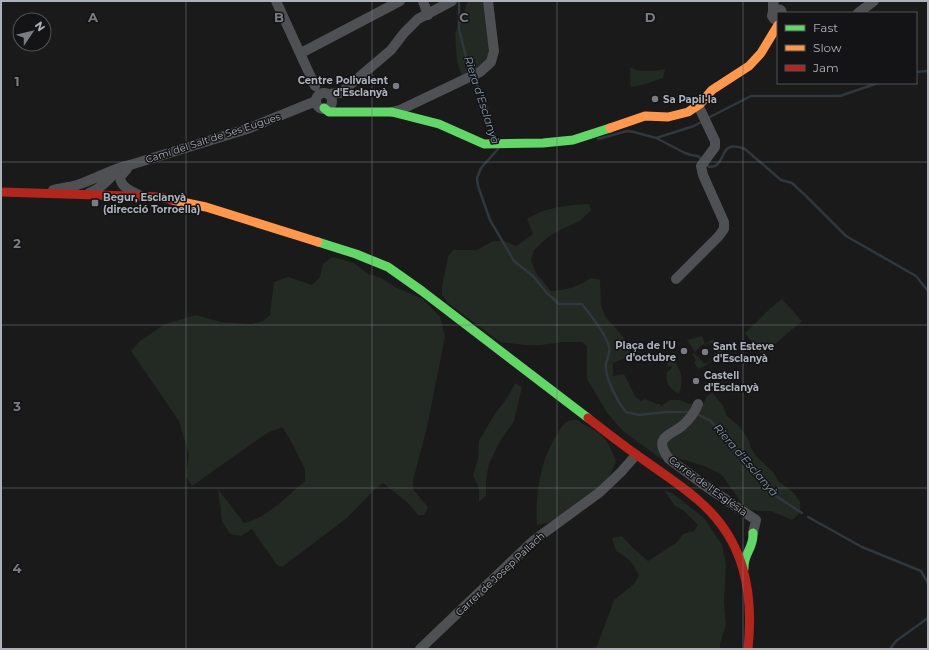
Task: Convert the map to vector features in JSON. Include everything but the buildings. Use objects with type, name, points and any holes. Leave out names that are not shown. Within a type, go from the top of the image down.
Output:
[{"type":"street","points":[[276,1],[316,86],[318,104],[329,112],[392,112],[419,118],[444,126],[484,144],[543,143],[573,140],[645,116],[668,117],[688,112],[698,105],[712,90],[749,66],[761,53],[777,26]]},
{"type":"street","points":[[301,53],[400,1]]},
{"type":"street","points":[[423,1],[428,15]]},
{"type":"street","points":[[318,104],[318,95],[322,93],[340,93],[391,50],[418,19],[452,1]]},
{"type":"street","points":[[392,112],[400,110],[479,73],[491,62],[494,51],[488,1]]},
{"type":"street","points":[[859,12],[874,1]]},
{"type":"street","points":[[316,86],[331,98],[331,103],[328,108],[318,104]]},
{"type":"street","name":"Camí del Salt de Ses Eugues","points":[[33,193],[77,185],[116,168],[247,129],[295,110],[318,104]]},
{"type":"street","points":[[413,104],[409,108],[410,112],[419,118]]},
{"type":"street","points":[[676,279],[718,237],[724,229],[724,222],[703,175],[704,161],[715,147],[715,141],[698,105]]},
{"type":"street","points":[[130,165],[120,177],[121,182],[131,191],[144,197]]},
{"type":"street","name":"Camí del Salt de Ses Eugues","points":[[81,195],[98,190],[116,173],[130,165]]},
{"type":"street","points":[[97,177],[98,190],[111,196]]},
{"type":"street","points":[[1,192],[161,198],[206,207],[356,254],[388,267],[636,455],[683,487],[702,503],[742,546],[747,545],[751,540],[753,533]]},
{"type":"street","name":"Carrer de l'Església","points":[[695,410],[682,426],[665,436],[663,440],[665,453],[669,459],[756,520],[753,533]]},
{"type":"street","name":"Carrer de Josep Pallach","points":[[420,649],[528,546],[563,518],[600,492],[636,455]]},
{"type":"street","points":[[714,516],[726,531],[739,542],[751,607],[748,649]]},
{"type":"street","points":[[745,577],[744,557],[753,545],[753,533]]},
{"type":"shaded area","points":[[468,1],[484,1],[489,34],[489,53],[487,60],[482,67],[462,76],[457,61],[455,33]]},
{"type":"shaded area","points":[[630,67],[642,71],[665,69],[663,78],[631,87]]},
{"type":"shaded area","points":[[589,204],[591,210],[580,221],[548,237],[534,250],[531,260],[536,273],[551,291],[572,288],[591,278],[600,280],[601,306],[605,316],[624,338],[632,355],[613,363],[613,376],[624,374],[635,396],[641,401],[645,399],[660,404],[661,406],[670,400],[680,400],[693,405],[703,404],[707,396],[713,393],[723,406],[727,416],[739,426],[748,439],[756,456],[774,473],[778,481],[794,493],[800,502],[800,513],[792,520],[771,511],[746,509],[721,474],[704,466],[677,458],[672,459],[668,457],[661,459],[623,431],[608,414],[587,379],[587,346],[582,342],[525,345],[500,342],[448,303],[442,295],[442,286],[448,257],[453,250],[477,250],[493,241],[504,241],[516,246],[533,234],[527,219],[541,212],[557,207]]},
{"type":"shaded area","points":[[333,257],[354,263],[368,274],[381,278],[395,287],[423,299],[440,317],[445,337],[427,427],[413,481],[413,489],[428,507],[424,515],[418,515],[408,503],[383,483],[375,489],[347,518],[282,567],[277,565],[252,529],[241,536],[230,534],[222,521],[218,489],[244,523],[269,511],[305,481],[305,469],[290,439],[282,427],[267,433],[192,486],[186,476],[189,455],[179,421],[131,351],[140,341],[165,324],[196,315],[221,322],[251,324],[263,321],[270,315],[274,282],[288,277],[312,285],[320,277],[323,264]]},
{"type":"shaded area","points":[[782,299],[802,321],[762,355],[745,333],[767,311]]},
{"type":"shaded area","points":[[702,336],[705,344],[713,339],[724,352],[698,369],[694,362],[696,360],[692,354],[694,353],[705,364],[713,359],[714,354],[719,351],[711,342],[705,345],[703,344],[695,352],[687,340]]},
{"type":"shaded area","points":[[669,357],[672,358],[680,371],[682,379],[679,394],[668,385],[667,382],[667,372],[672,368],[671,366],[668,367],[667,365]]},
{"type":"shaded area","points":[[515,383],[522,387],[514,421],[499,443],[489,464],[486,479],[486,496],[479,502],[479,488],[473,475],[478,459],[479,441]]},
{"type":"shaded area","points":[[577,420],[602,436],[609,445],[616,462],[609,477],[594,493],[550,522],[537,525],[538,489],[547,454],[563,425],[566,422]]},
{"type":"shaded area","points":[[664,490],[672,493],[704,518],[722,545],[726,564],[724,602],[726,625],[720,643],[720,649],[593,649],[597,646],[614,600],[635,583],[639,575],[630,561],[616,551],[612,538],[622,536],[648,561],[676,543],[683,534],[694,531],[698,525],[684,511],[675,506]]},
{"type":"waterway","name":"Riera d'Esclanyà","points":[[459,1],[459,29],[467,61],[472,73]]},
{"type":"waterway","name":"Riera d'Esclanyà","points":[[917,72],[928,71]]},
{"type":"waterway","name":"Riera d'Esclanyà","points":[[474,77],[487,109],[496,139]]},
{"type":"waterway","name":"Riera d'Esclanyà","points":[[708,118],[751,96],[840,96],[875,84]]},
{"type":"waterway","name":"Riera d'Esclanyà","points":[[656,138],[694,126],[703,121]]},
{"type":"waterway","points":[[598,139],[627,131],[634,132],[656,138],[685,153],[698,156],[702,160]]},
{"type":"waterway","points":[[706,164],[709,167],[715,166],[721,160],[727,149],[731,147],[745,149],[781,180],[792,183],[846,236],[916,276],[928,291]]},
{"type":"waterway","name":"Riera d'Esclanyà","points":[[498,149],[481,168],[477,178],[478,186],[490,220],[514,261],[533,276],[546,292],[559,304],[582,304],[607,341],[610,350],[606,364],[607,375],[619,402],[626,412],[639,415],[666,412],[690,412]]},
{"type":"waterway","name":"Riera d'Esclanyà","points":[[697,414],[711,421],[773,494],[802,513]]},
{"type":"waterway","name":"Riera d'Esclanyà","points":[[808,517],[862,547],[921,571],[928,583]]},
{"type":"waterway","name":"Riera d'Esclanyà","points":[[890,649],[896,641],[928,618]]},
{"type":"traffic: fast","points":[[324,108],[329,112],[392,112],[439,124],[484,144],[543,143],[573,140],[610,128]]},
{"type":"traffic: fast","points":[[318,242],[356,254],[388,267],[422,291],[588,418]]},
{"type":"traffic: fast","points":[[744,569],[745,559],[752,543],[753,533]]},
{"type":"traffic: slow","points":[[610,128],[645,116],[668,117],[688,112],[700,104],[712,90],[749,66],[761,53],[777,27]]},
{"type":"traffic: slow","points":[[172,200],[206,207],[318,242]]},
{"type":"traffic: jam","points":[[1,192],[161,197],[172,200]]},
{"type":"traffic: jam","points":[[588,418],[692,495],[714,515],[726,532],[736,549],[747,587],[749,607],[748,649]]},
{"type":"place","name":"Centre Polivalent d'Esclanyà","points":[[396,86]]},
{"type":"place","name":"Sa Papil·la","points":[[655,99]]},
{"type":"place","name":"Begur, Esclanyà (direcció Torroella)","points":[[95,203]]},
{"type":"place","name":"Plaça de l'U d'octubre","points":[[684,351]]},
{"type":"place","name":"Sant Esteve d'Esclanyà","points":[[705,352]]},
{"type":"place","name":"Castell d'Esclanyà","points":[[696,381]]}]
